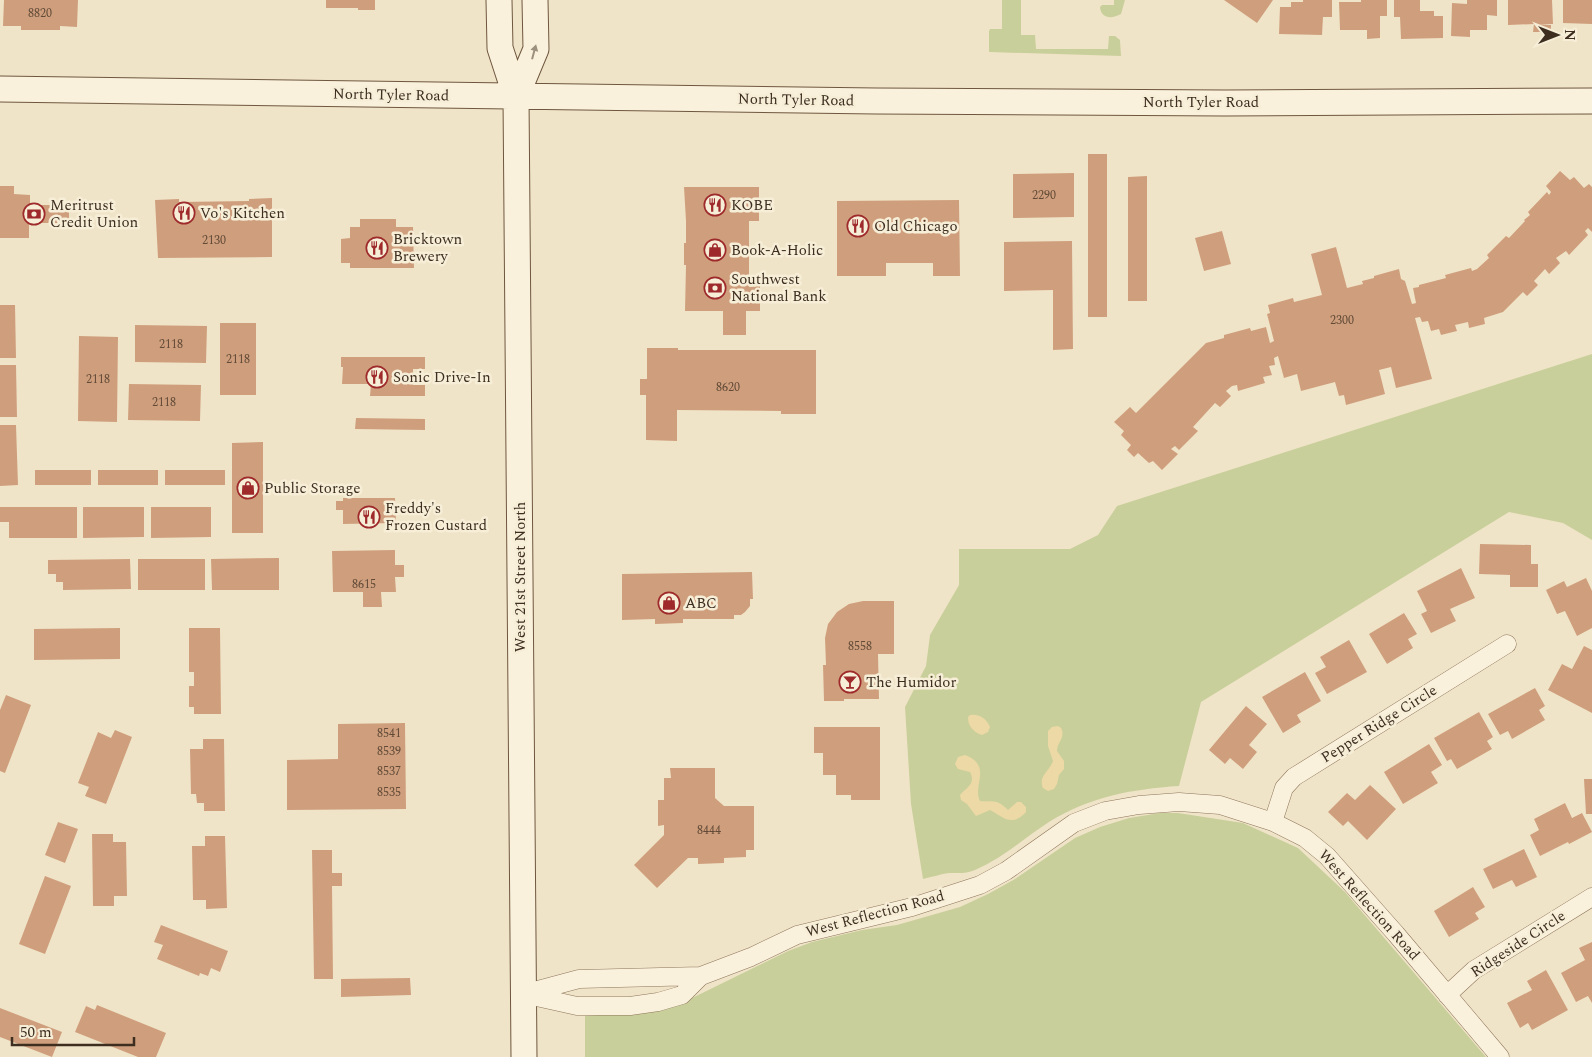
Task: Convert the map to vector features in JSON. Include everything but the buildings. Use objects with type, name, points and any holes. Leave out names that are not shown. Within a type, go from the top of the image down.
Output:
[{"type":"main road","name":"West 21st Street North","points":[[499,0],[500,48],[516,97],[524,1057]]},
{"type":"main road","name":"West 21st Street North","points":[[516,97],[536,49],[535,0]]},
{"type":"main road","name":"North Tyler Road","points":[[0,90],[978,102],[1592,101]]},
{"type":"street","name":"Pepper Ridge Circle","points":[[1273,822],[1284,788],[1294,777],[1507,644]]},
{"type":"street","name":"West Reflection Road","points":[[524,994],[579,979],[700,976],[751,958],[797,936],[912,908],[980,885],[1006,871],[1074,823],[1105,811],[1139,804],[1179,802],[1220,805],[1273,822],[1305,838],[1327,856],[1500,1057]]},
{"type":"street","name":"Ridgeside Circle","points":[[1447,994],[1474,970],[1592,897]]},
{"type":"street","name":"West Reflection Road","points":[[524,994],[577,1006],[630,1006],[658,1002],[682,995],[700,976]]},
{"type":"green space","points":[[1002,0],[1021,0],[1021,35],[1035,35],[1036,49],[1108,49],[1109,36],[1115,36],[1120,40],[1121,56],[989,52],[990,29],[1002,29]]},
{"type":"green space","points":[[1114,0],[1125,0],[1121,14],[1108,17],[1102,14],[1100,7],[1102,5],[1114,5]]},
{"type":"green space","points":[[1592,354],[1592,540],[1563,523],[1509,512],[1201,702],[1179,786],[1144,789],[1095,800],[1064,813],[1004,854],[975,870],[965,873],[946,873],[923,879],[911,804],[905,707],[926,666],[930,635],[959,585],[959,549],[1070,549],[1098,535],[1117,506]]},
{"type":"green space","points":[[1160,813],[1178,813],[1243,823],[1298,848],[1345,892],[1486,1057],[585,1057],[585,1016],[659,1010],[686,1001],[788,951],[812,942],[862,930],[897,925],[960,907],[1015,879],[1075,838],[1100,827],[1129,818]]},
{"type":"sand","points":[[976,715],[984,719],[990,727],[988,732],[982,735],[976,732],[970,726],[968,717]]},
{"type":"sand","points":[[1058,726],[1061,728],[1062,737],[1057,751],[1064,761],[1064,769],[1059,775],[1054,789],[1048,791],[1043,788],[1042,780],[1053,761],[1048,746],[1048,731],[1052,727]]},
{"type":"sand","points":[[965,755],[973,759],[980,770],[978,795],[980,801],[992,801],[1004,806],[1008,810],[1017,802],[1021,802],[1026,807],[1026,812],[1021,817],[1008,820],[990,810],[976,816],[967,804],[961,800],[960,795],[970,785],[972,780],[970,772],[958,769],[955,764],[958,757]]},
{"type":"place","name":"KOBE","points":[[715,205]]},
{"type":"place","name":"Vo's Kitchen","points":[[184,213]]},
{"type":"place","name":"Meritrust Credit Union","points":[[34,214]]},
{"type":"place","name":"Old Chicago","points":[[858,226]]},
{"type":"place","name":"Bricktown Brewery","points":[[377,248]]},
{"type":"place","name":"Book-A-Holic","points":[[715,250]]},
{"type":"place","name":"Southwest National Bank","points":[[715,288]]},
{"type":"place","name":"Sonic Drive-In","points":[[377,377]]},
{"type":"place","name":"Public Storage","points":[[248,488]]},
{"type":"place","name":"Freddy's Frozen Custard","points":[[369,517]]},
{"type":"place","name":"ABC","points":[[669,603]]},
{"type":"place","name":"The Humidor","points":[[850,682]]}]
